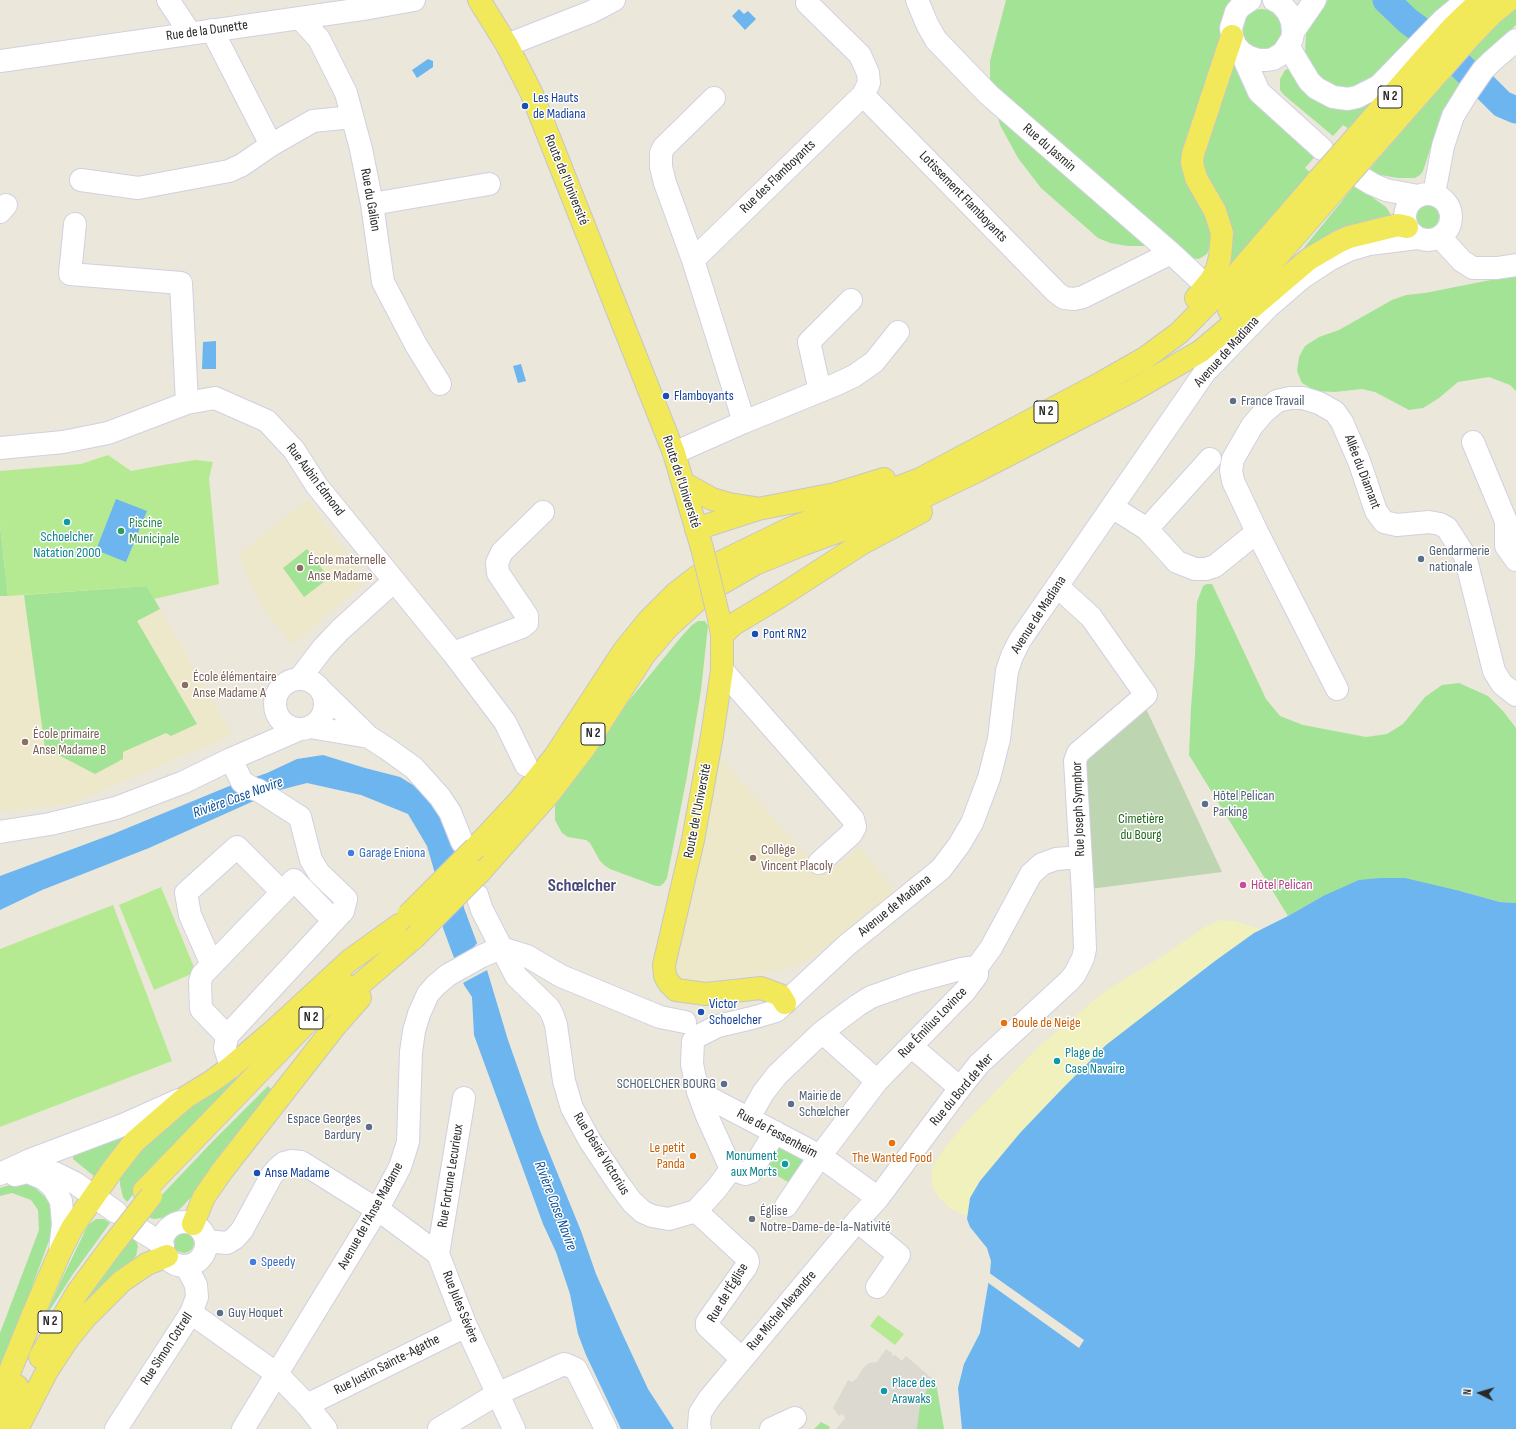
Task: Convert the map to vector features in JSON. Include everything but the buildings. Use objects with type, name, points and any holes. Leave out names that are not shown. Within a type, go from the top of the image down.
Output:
[{"type":"main road","name":"Route de l'Université","points":[[480,0],[507,45],[531,92],[674,453],[699,538],[722,635],[722,670],[711,743],[693,840],[664,965],[664,976],[676,990],[706,994],[761,988],[780,995],[785,1003]]},
{"type":"main road","name":"N 2","points":[[1326,185],[1250,288],[1191,346],[1132,391],[977,471],[915,501],[762,561],[719,573],[789,529],[920,479],[1101,383],[1145,358],[1179,333],[1326,185],[1365,142],[1426,61],[1481,0]]},
{"type":"main road","name":"N 2","points":[[1454,29],[1492,14],[1509,0]]},
{"type":"main road","points":[[1037,417],[1065,396],[1138,349],[1162,331],[1195,300],[1211,280],[1217,269],[1220,258],[1222,233],[1216,211],[1196,178],[1192,163],[1193,154],[1237,44]]},
{"type":"main road","points":[[1132,391],[1201,351],[1292,273],[1309,259],[1326,248],[1350,237],[1398,224],[1410,227]]},
{"type":"main road","points":[[722,635],[734,624],[780,597],[861,544],[968,486],[1040,438]]},
{"type":"main road","points":[[699,538],[758,509],[835,494],[972,451]]},
{"type":"main road","points":[[683,483],[712,499],[729,504],[758,509]]},
{"type":"main road","name":"N 2","points":[[0,1423],[36,1346],[70,1288],[108,1244],[147,1194],[169,1176],[271,1071],[350,993],[407,926],[469,845],[518,801],[555,756],[623,652],[648,621],[676,593],[700,586],[644,655],[585,747],[549,794],[480,872],[407,926]]},
{"type":"main road","points":[[0,1399],[17,1352],[60,1252],[72,1228],[113,1169],[134,1142],[186,1097],[231,1067],[349,961],[407,926]]},
{"type":"main road","points":[[200,1233],[204,1197],[288,1085],[336,1025],[407,926]]},
{"type":"main road","points":[[17,1429],[47,1371],[68,1339],[86,1317],[122,1281],[147,1264],[167,1243]]},
{"type":"main road","name":"N 2","points":[[6,1429],[13,1411],[43,1350],[108,1244]]},
{"type":"street","points":[[168,0],[190,33]]},
{"type":"street","name":"Rue de la Dunette","points":[[0,61],[300,18],[366,4],[414,0]]},
{"type":"street","points":[[507,45],[591,12],[614,0]]},
{"type":"street","points":[[1250,0],[1241,6],[1236,12],[1231,28],[1259,92],[1324,146],[1277,99],[1271,91],[1269,84],[1269,77],[1285,46],[1315,0]]},
{"type":"street","points":[[1237,44],[1249,58],[1258,60],[1285,46],[1292,22],[1288,12],[1281,4],[1274,0]]},
{"type":"street","points":[[1454,29],[1467,0]]},
{"type":"street","points":[[807,2],[860,55],[868,73],[869,83],[863,95]]},
{"type":"street","name":"Rue du Jasmin","points":[[921,2],[927,24],[936,40],[989,95],[1200,280]]},
{"type":"street","name":"Rue du Galion","points":[[300,18],[319,38],[346,93],[361,149],[372,204],[383,282],[416,345],[440,384]]},
{"type":"street","points":[[212,30],[272,145]]},
{"type":"street","points":[[1410,227],[1408,205],[1412,199],[1426,195],[1436,176],[1446,132],[1453,116],[1469,90],[1490,62],[1516,40]]},
{"type":"street","points":[[1285,46],[1309,81],[1316,88],[1332,97],[1348,99],[1363,95],[1426,61]]},
{"type":"street","name":"Lotissement Flamboyants","points":[[863,95],[1056,292],[1064,298],[1074,299],[1083,297],[1171,253]]},
{"type":"street","name":"Rue des Flamboyants","points":[[693,260],[863,95]]},
{"type":"street","points":[[714,98],[664,147],[661,153],[661,167],[665,183],[693,260],[744,422]]},
{"type":"street","points":[[81,180],[138,188],[229,171],[242,165],[313,121],[352,118]]},
{"type":"street","points":[[1360,181],[1386,190],[1426,195],[1440,197],[1445,202],[1451,214],[1449,227],[1440,237],[1432,240],[1425,240],[1410,227],[1396,207],[1388,201],[1368,191],[1360,181]]},
{"type":"street","points":[[372,204],[489,184]]},
{"type":"street","points":[[75,224],[70,274],[181,284],[186,402]]},
{"type":"street","name":"Avenue de Madiana","points":[[684,1031],[718,1026],[752,1018],[776,1010],[847,944],[941,869],[959,845],[972,823],[989,778],[999,739],[1008,671],[1012,656],[1020,640],[1205,372],[1267,308],[1303,277],[1329,260],[1349,250],[1369,244],[1410,227]]},
{"type":"street","points":[[1440,237],[1462,261],[1474,268],[1496,268],[1516,265]]},
{"type":"street","points":[[820,391],[809,342],[851,300]]},
{"type":"street","points":[[674,453],[854,376],[874,362],[898,332]]},
{"type":"street","name":"Rue Aubin Edmond","points":[[0,448],[63,442],[108,433],[186,402],[215,398],[267,421],[294,450],[318,486],[453,653],[504,722],[526,765]]},
{"type":"street","name":"Allée du Diamant","points":[[1337,689],[1257,532],[1233,481],[1231,470],[1233,459],[1252,426],[1264,412],[1277,401],[1290,398],[1304,398],[1319,403],[1335,412],[1342,422],[1359,461],[1376,511],[1384,522],[1397,525],[1429,522],[1440,524],[1447,528],[1465,556],[1494,671],[1502,684],[1516,695]]},
{"type":"street","points":[[1473,442],[1506,521],[1505,539],[1513,556]]},
{"type":"street","points":[[1147,529],[1210,459]]},
{"type":"street","points":[[1112,507],[1147,529],[1177,562],[1195,569],[1215,566],[1257,532]]},
{"type":"street","points":[[453,653],[522,627],[527,623],[527,616],[498,573],[497,563],[502,552],[543,512]]},
{"type":"street","points":[[313,679],[340,630],[394,581]]},
{"type":"street","name":"Rue Joseph Symphor","points":[[1057,586],[1091,617],[1146,694],[1078,753],[1074,761],[1085,949],[1083,958],[1075,974]]},
{"type":"street","points":[[722,670],[853,818],[855,827],[851,834],[819,863]]},
{"type":"street","points":[[0,832],[50,824],[116,808],[184,782],[261,745],[318,722],[323,716],[325,699],[313,679]]},
{"type":"street","points":[[369,737],[304,728],[290,728],[283,724],[278,717],[274,702],[276,695],[285,683],[292,680],[313,679],[369,737],[414,768],[440,797],[469,845]]},
{"type":"street","points":[[261,745],[278,717]]},
{"type":"street","points":[[231,759],[242,782],[300,817],[311,860],[319,873],[346,899],[343,912],[227,1036],[225,1048],[231,1067]]},
{"type":"street","points":[[212,965],[190,915],[186,893],[237,847],[282,892]]},
{"type":"street","name":"Rue Émilius Lovince","points":[[786,1206],[820,1156],[877,1081],[964,991],[977,975],[977,967],[991,948],[1031,874],[1042,864],[1056,859],[1080,857]]},
{"type":"street","points":[[227,1036],[203,1012],[200,1005],[201,978],[212,965],[294,880],[334,921]]},
{"type":"street","name":"Rue Désiré Victorius","points":[[477,895],[482,910],[491,952],[549,1008],[556,1025],[564,1081],[572,1108],[590,1141],[632,1202],[643,1212],[665,1218],[675,1218],[696,1212]]},
{"type":"street","points":[[491,952],[527,956],[561,976],[684,1031],[698,1092],[704,1110],[731,1169],[745,1174],[751,1172],[775,1132]]},
{"type":"street","name":"Avenue de l'Anse Madame","points":[[243,1429],[377,1210],[400,1166],[408,1142],[411,1052],[416,1025],[428,994],[448,975],[491,952]]},
{"type":"street","points":[[749,1118],[763,1093],[777,1075],[822,1032],[858,1004],[871,997],[912,982],[961,969],[977,967]]},
{"type":"street","name":"Rue du Bord de Mer","points":[[878,1198],[979,1064],[1075,974]]},
{"type":"street","points":[[822,1032],[877,1081]]},
{"type":"street","points":[[911,1046],[960,1088]]},
{"type":"street","name":"Rue de Fessenheim","points":[[698,1092],[820,1156],[878,1198]]},
{"type":"street","points":[[0,1178],[28,1166],[69,1145],[123,1125],[186,1097]]},
{"type":"street","name":"Rue Fortune Lecurieux","points":[[438,1254],[464,1098]]},
{"type":"street","points":[[69,1145],[69,1162],[97,1192],[118,1209]]},
{"type":"street","name":"Rue Jules Sévère","points":[[200,1233],[228,1242],[235,1238],[242,1230],[272,1175],[284,1163],[292,1161],[301,1162],[377,1210],[423,1241],[438,1254],[466,1326],[514,1429]]},
{"type":"street","points":[[0,1174],[28,1166],[51,1162],[74,1168]]},
{"type":"street","points":[[28,1166],[42,1171],[55,1173],[97,1192]]},
{"type":"street","points":[[28,1166],[53,1187],[61,1201],[63,1216],[60,1252]]},
{"type":"street","points":[[696,1212],[731,1169]]},
{"type":"street","name":"Rue Michel Alexandre","points":[[700,1429],[700,1413],[703,1406],[856,1221],[878,1198]]},
{"type":"street","name":"Rue de l'Église","points":[[696,1212],[747,1258],[748,1262],[746,1267],[707,1322],[707,1326],[742,1359]]},
{"type":"street","points":[[856,1221],[899,1255],[877,1287]]},
{"type":"street","points":[[138,1224],[153,1238],[167,1243],[175,1264],[186,1266],[193,1264],[203,1255],[200,1233],[182,1223],[167,1243]]},
{"type":"street","name":"Rue Simon Cotrell","points":[[116,1429],[172,1340],[191,1313],[197,1297],[196,1285],[186,1266]]},
{"type":"street","points":[[191,1313],[277,1374],[307,1405],[326,1429]]},
{"type":"street","name":"Rue Justin Sainte-Agathe","points":[[307,1405],[466,1326]]},
{"type":"street","points":[[439,1429],[497,1394],[564,1364],[576,1369],[606,1429]]},
{"type":"street","points":[[771,1429],[794,1418]]},
{"type":"shaded area","name":"École maternelle Anse Madame","points":[[308,500],[366,581],[292,645],[260,603],[238,554]]},
{"type":"shaded area","points":[[147,586],[232,735],[69,804],[0,811],[0,596]]},
{"type":"shaded area","name":"Collège Vincent Placoly","points":[[718,755],[819,870],[830,872],[859,847],[893,889],[884,907],[804,962],[780,971],[686,984],[678,977],[676,968],[677,952]]},
{"type":"shaded area","name":"Place des Arawaks","points":[[886,1349],[892,1353],[892,1356],[895,1355],[902,1361],[906,1356],[934,1380],[929,1385],[920,1404],[917,1428],[836,1429],[845,1418],[842,1414],[839,1416],[833,1408],[848,1380],[852,1382],[869,1363],[877,1362]]},
{"type":"green space","points":[[1006,0],[1233,0],[1202,96],[1202,205],[1212,232],[1211,243],[1207,254],[1199,259],[1191,258],[1156,246],[1128,246],[1110,243],[1098,238],[1041,188],[1018,158],[1000,125],[990,89],[990,61]]},
{"type":"green space","points":[[1328,0],[1450,0],[1438,16],[1376,76],[1356,86],[1342,88],[1331,86],[1321,81],[1307,61],[1305,52],[1308,27],[1315,13]]},
{"type":"green space","points":[[1266,9],[1273,12],[1279,18],[1282,29],[1281,37],[1273,46],[1266,49],[1258,49],[1251,46],[1243,37],[1242,25],[1245,18],[1254,10]]},
{"type":"green space","points":[[1516,9],[1516,25],[1499,41],[1455,93],[1440,119],[1423,171],[1420,175],[1415,178],[1398,178],[1375,174],[1368,171],[1487,33]]},
{"type":"green space","points":[[1230,59],[1318,153],[1305,168],[1310,172],[1226,272],[1203,161],[1203,152]]},
{"type":"green space","points":[[1288,69],[1308,90],[1381,91],[1349,129],[1343,125],[1333,136],[1280,90],[1280,79],[1285,70]]},
{"type":"green space","points":[[1355,185],[1386,207],[1390,213],[1390,218],[1289,266]]},
{"type":"green space","points":[[1427,205],[1432,206],[1438,212],[1438,222],[1432,228],[1427,229],[1422,228],[1416,222],[1415,217],[1416,212],[1422,206]]},
{"type":"green space","points":[[1516,275],[1516,391],[1510,385],[1489,377],[1458,382],[1439,398],[1423,408],[1409,410],[1375,392],[1362,389],[1334,392],[1316,391],[1302,383],[1297,371],[1299,357],[1305,346],[1319,337],[1339,330],[1392,300],[1406,295],[1425,293]]},
{"type":"green space","points":[[108,455],[131,471],[196,460],[213,462],[209,478],[219,584],[154,599],[147,586],[8,596],[0,525],[0,471],[81,464]]},
{"type":"green space","points":[[0,525],[8,596],[0,596]]},
{"type":"green space","points":[[307,549],[329,578],[304,597],[283,568]]},
{"type":"green space","points":[[1212,584],[1266,699],[1280,716],[1303,725],[1366,737],[1387,734],[1403,724],[1425,697],[1442,685],[1459,683],[1488,696],[1503,711],[1516,728],[1516,903],[1500,902],[1460,891],[1323,896],[1288,916],[1189,755],[1197,602],[1203,586]]},
{"type":"green space","points":[[147,586],[160,609],[137,621],[197,724],[171,736],[166,733],[123,752],[123,759],[95,774],[45,748],[24,595]]},
{"type":"green space","points":[[698,621],[705,621],[708,626],[701,690],[687,776],[667,878],[660,886],[656,886],[610,869],[600,861],[590,843],[586,840],[568,837],[562,833],[555,820],[555,806],[561,795],[618,714],[681,637]]},
{"type":"green space","name":"Cimetière du Bourg","points":[[1143,702],[1222,872],[1090,889],[1080,758]]},
{"type":"green space","points":[[161,887],[196,972],[154,990],[119,905]]},
{"type":"green space","points":[[113,905],[172,1061],[0,1127],[0,949]]},
{"type":"green space","points":[[252,1060],[258,1066],[139,1187],[127,1202],[123,1197],[120,1185],[120,1178],[126,1165],[166,1125],[224,1085]]},
{"type":"green space","points":[[268,1086],[272,1090],[196,1192],[179,1210],[161,1218],[154,1219],[144,1216],[212,1142]]},
{"type":"green space","points":[[136,1126],[95,1177],[73,1159],[73,1152]]},
{"type":"green space","points":[[776,1146],[805,1161],[793,1182],[788,1182],[764,1168]]},
{"type":"green space","points":[[23,1181],[29,1182],[45,1197],[49,1203],[52,1212],[53,1227],[0,1373],[0,1333],[39,1230],[38,1210],[31,1200],[12,1193],[0,1196],[0,1188]]},
{"type":"green space","points":[[96,1219],[104,1219],[110,1223],[73,1274],[44,1319],[88,1225]]},
{"type":"green space","points":[[184,1233],[191,1236],[194,1243],[191,1250],[184,1253],[177,1250],[174,1243],[177,1236]]},
{"type":"green space","points":[[130,1234],[135,1239],[138,1246],[136,1256],[70,1325],[88,1291]]},
{"type":"green space","points":[[878,1315],[904,1334],[895,1345],[870,1326]]},
{"type":"green space","points":[[933,1382],[936,1383],[944,1429],[916,1429],[920,1404],[929,1385]]},
{"type":"green space","points":[[821,1422],[830,1427],[829,1429],[814,1429]]},
{"type":"sand","name":"Plage de Case Navaire","points":[[1220,920],[1234,921],[1261,929],[1215,961],[1106,1045],[1020,1133],[980,1181],[970,1198],[968,1217],[950,1208],[940,1199],[934,1190],[931,1179],[933,1166],[943,1150],[967,1121],[1039,1046],[1108,989],[1161,957],[1205,927]]},
{"type":"water","points":[[739,9],[744,14],[748,11],[756,19],[745,30],[732,16]]},
{"type":"water","points":[[428,59],[433,61],[433,67],[417,78],[412,70]]},
{"type":"water","points":[[216,341],[216,369],[202,369],[203,342]]},
{"type":"water","points":[[521,364],[526,381],[518,383],[513,366]]},
{"type":"water","name":"Piscine Municipale","points":[[116,499],[147,511],[126,562],[96,550]]},
{"type":"water","name":"Rivière Case Navire","points":[[323,755],[400,777],[413,785],[424,795],[432,803],[440,815],[454,851],[464,908],[487,970],[508,1040],[539,1128],[581,1231],[596,1274],[622,1333],[648,1389],[674,1429],[621,1429],[586,1355],[578,1334],[570,1294],[556,1252],[543,1224],[474,1035],[472,997],[464,985],[443,928],[434,870],[427,846],[408,814],[361,795],[307,783],[276,791],[149,848],[42,890],[0,910],[0,876],[113,834],[227,787],[267,773],[297,759]]},
{"type":"water","points":[[1405,878],[1500,902],[1516,903],[1516,1429],[962,1429],[958,1388],[964,1364],[980,1333],[991,1261],[987,1248],[970,1227],[967,1219],[970,1198],[980,1181],[1020,1133],[1106,1045],[1215,961],[1254,933],[1323,896],[1359,880]]},
{"type":"pier","points":[[478,942],[489,969],[461,984],[453,961],[472,949]]},
{"type":"pier","points":[[988,1272],[1084,1340],[1079,1348],[987,1282]]},
{"type":"waterway","points":[[1386,0],[1408,21],[1423,32]]},
{"type":"waterway","points":[[1461,66],[1469,74]]},
{"type":"waterway","points":[[1483,85],[1502,104],[1516,110]]},
{"type":"place","name":"Les Hauts de Madiana","points":[[525,106]]},
{"type":"place","name":"Flamboyants","points":[[666,396]]},
{"type":"place","name":"France Travail","points":[[1233,401]]},
{"type":"place","name":"Schoelcher Natation 2000","points":[[67,522]]},
{"type":"place","name":"Piscine Municipale","points":[[121,531]]},
{"type":"place","name":"Gendarmerie nationale","points":[[1421,559]]},
{"type":"place","name":"École maternelle Anse Madame","points":[[300,568]]},
{"type":"place","name":"Pont RN2","points":[[755,634]]},
{"type":"place","name":"École élémentaire Anse Madame A","points":[[185,685]]},
{"type":"place","name":"École primaire Anse Madame B","points":[[25,742]]},
{"type":"place","name":"Hôtel Pelican Parking","points":[[1205,804]]},
{"type":"place","name":"Garage Eniona","points":[[351,853]]},
{"type":"place","name":"Collège Vincent Placoly","points":[[753,858]]},
{"type":"place","name":"Hôtel Pelican","points":[[1243,885]]},
{"type":"place","name":"Victor Schoelcher","points":[[701,1012]]},
{"type":"place","name":"Boule de Neige","points":[[1004,1023]]},
{"type":"place","name":"Plage de Case Navaire","points":[[1057,1061]]},
{"type":"place","name":"SCHOELCHER BOURG","points":[[724,1084]]},
{"type":"place","name":"Mairie de Schœlcher","points":[[791,1104]]},
{"type":"place","name":"Espace Georges Bardury","points":[[369,1127]]},
{"type":"place","name":"The Wanted Food","points":[[892,1143]]},
{"type":"place","name":"Le petit Panda","points":[[693,1156]]},
{"type":"place","name":"Monument aux Morts","points":[[785,1164]]},
{"type":"place","name":"Anse Madame","points":[[257,1173]]},
{"type":"place","name":"Église Notre-Dame-de-la-Nativité","points":[[752,1219]]},
{"type":"place","name":"Speedy","points":[[253,1262]]},
{"type":"place","name":"Guy Hoquet","points":[[220,1313]]},
{"type":"place","name":"Place des Arawaks","points":[[884,1391]]},
{"type":"district","name":"Schœlcher","points":[[582,886]]}]
